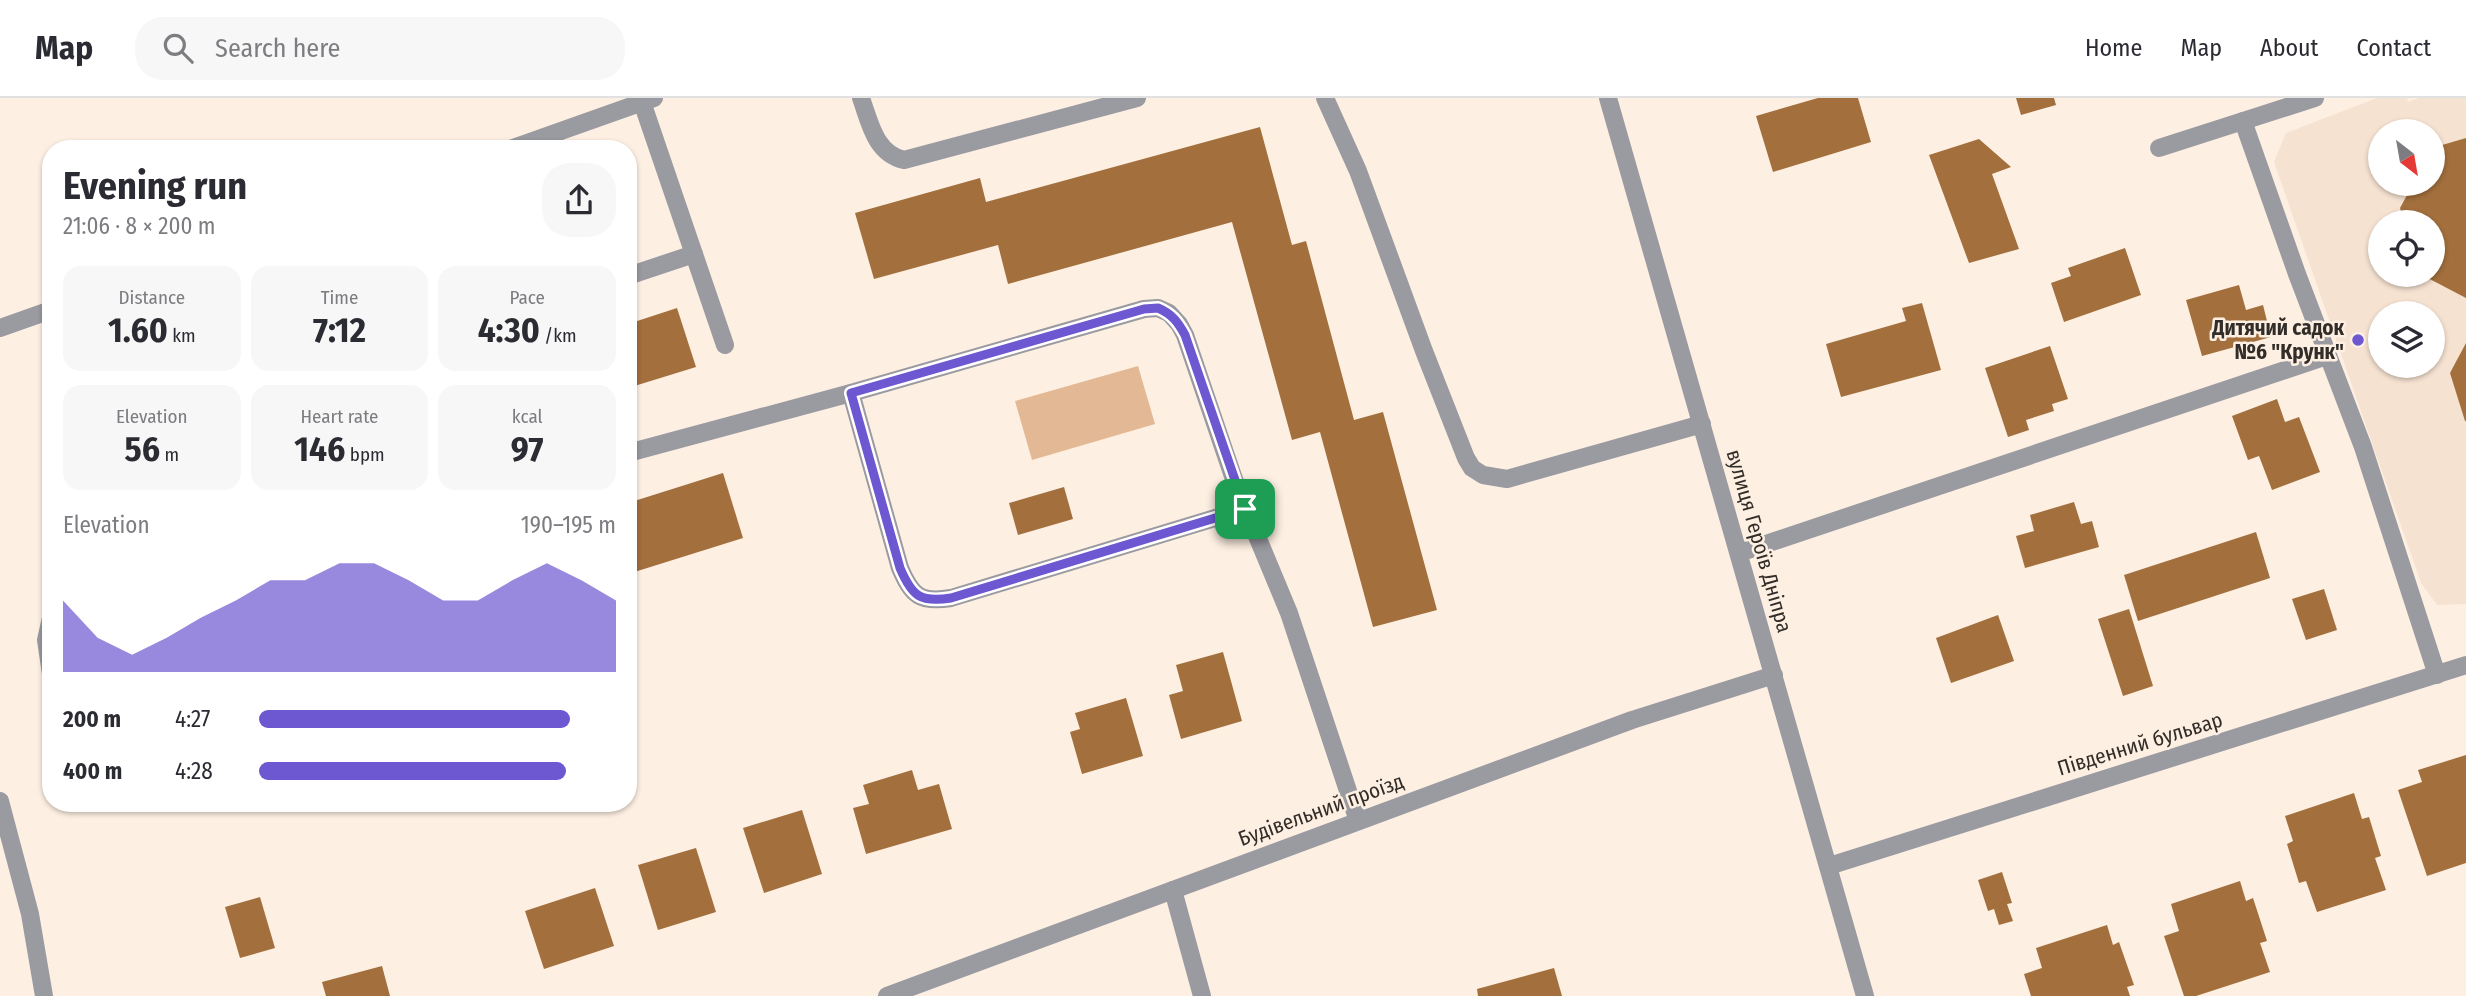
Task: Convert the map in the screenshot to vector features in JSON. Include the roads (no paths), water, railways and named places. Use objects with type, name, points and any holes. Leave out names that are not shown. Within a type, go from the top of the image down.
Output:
[{"type":"street","points":[[861,98],[875,137],[882,148],[892,157],[904,160],[1137,98]]},
{"type":"street","points":[[1325,98],[1358,171],[1424,351],[1472,468],[1482,475],[1507,479],[1702,424]]},
{"type":"street","name":"вулиця Героїв Дніпра","points":[[1608,98],[1865,996]]},
{"type":"street","points":[[2159,148],[2315,98]]},
{"type":"street","points":[[536,140],[648,100],[694,254],[725,345]]},
{"type":"street","points":[[2243,121],[2386,513],[2437,675]]},
{"type":"street","points":[[637,273],[694,254]]},
{"type":"street","points":[[637,451],[851,393],[1144,309],[1158,308],[1169,313],[1185,335],[1245,509],[1289,613],[1358,821]]},
{"type":"street","points":[[0,328],[42,313]]},
{"type":"street","points":[[1739,553],[2328,356]]},
{"type":"street","points":[[851,393],[900,568],[911,590],[922,598],[934,601],[951,598],[1245,509]]},
{"type":"street","name":"Південний бульвар","points":[[1829,866],[2466,665]]},
{"type":"street","name":"Будівельний проїзд","points":[[887,996],[1632,720],[1774,675]]},
{"type":"street","points":[[0,801],[30,914],[44,996]]},
{"type":"street","points":[[1173,890],[1202,996]]},
{"type":"place","name":"Дитячий садок №6 \"Крунк\"","points":[[2358,340]]}]
